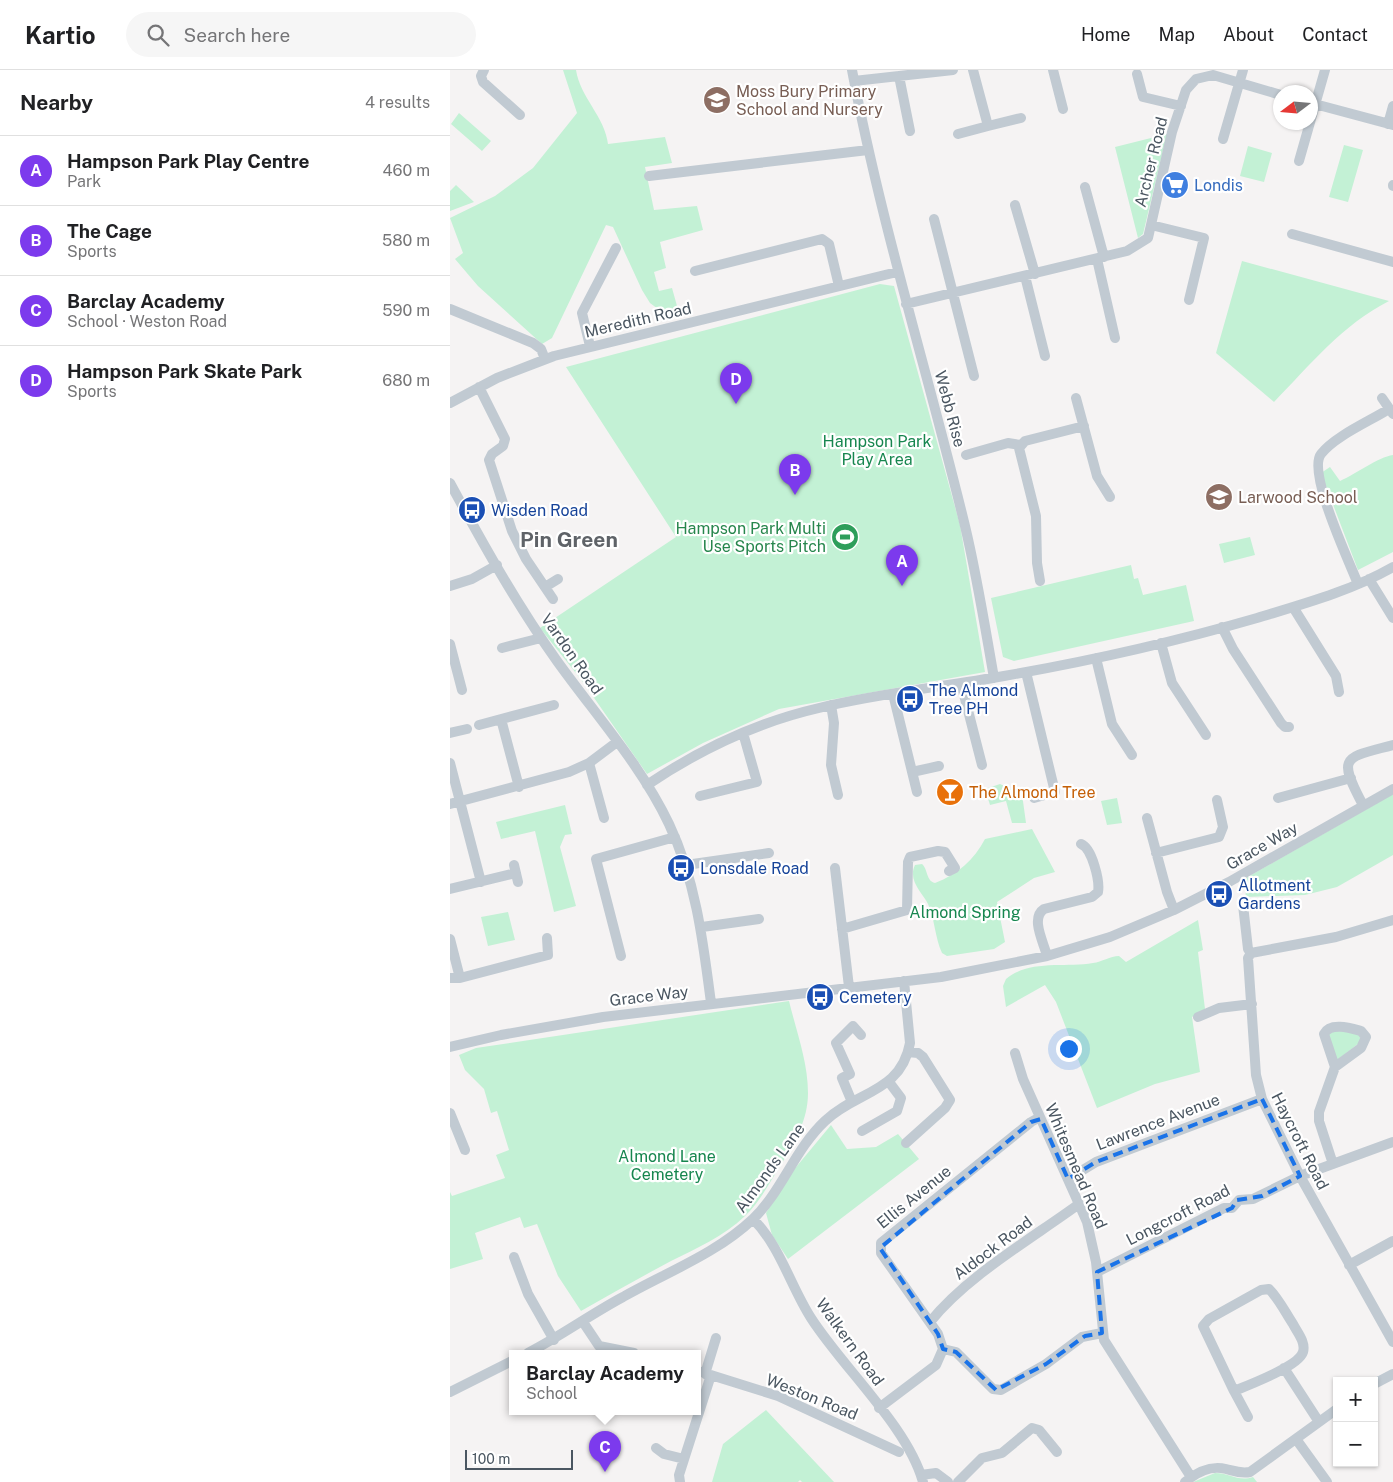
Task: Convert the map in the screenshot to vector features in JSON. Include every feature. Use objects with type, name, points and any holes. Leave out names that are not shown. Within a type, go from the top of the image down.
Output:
[{"type":"street","points":[[484,70],[481,76],[484,82],[520,116]]},
{"type":"street","name":"Webb Rise","points":[[852,70],[868,150],[897,272],[965,526],[980,595],[994,678]]},
{"type":"street","points":[[854,81],[953,70]]},
{"type":"street","points":[[973,70],[988,126]]},
{"type":"street","points":[[1054,70],[1063,109]]},
{"type":"street","points":[[1223,139],[1243,70]]},
{"type":"street","points":[[1318,89],[1325,70]]},
{"type":"street","points":[[906,74],[910,131]]},
{"type":"street","name":"Archer Road","points":[[1137,74],[1143,98],[1181,106]]},
{"type":"street","name":"Archer Road","points":[[906,304],[1127,251],[1148,238],[1172,132],[1186,90],[1196,74],[1213,76],[1273,92]]},
{"type":"street","points":[[1318,104],[1390,125],[1393,106]]},
{"type":"street","points":[[958,134],[1021,118]]},
{"type":"street","points":[[1299,161],[1306,130]]},
{"type":"street","points":[[649,176],[868,150]]},
{"type":"street","points":[[1085,187],[1101,258],[1115,338]]},
{"type":"street","points":[[1016,204],[1045,356]]},
{"type":"street","points":[[934,219],[974,376]]},
{"type":"street","name":"Archer Road","points":[[1151,225],[1204,238],[1189,300]]},
{"type":"street","points":[[1292,234],[1393,262]]},
{"type":"street","points":[[695,271],[822,239],[829,244],[839,286]]},
{"type":"street","points":[[590,346],[582,313],[616,248]]},
{"type":"street","name":"Meredith Road","points":[[450,403],[479,387],[545,359],[590,346],[897,272]]},
{"type":"street","points":[[450,310],[533,343],[541,350],[545,359]]},
{"type":"street","points":[[479,387],[504,439],[503,446],[492,454],[489,460],[500,500],[526,559],[553,600]]},
{"type":"street","points":[[1076,398],[1098,480],[1110,497]]},
{"type":"street","points":[[1358,584],[1328,510],[1318,478],[1316,463],[1320,455],[1335,442],[1391,412],[1382,398]]},
{"type":"street","points":[[1040,581],[1036,563],[1036,516],[1019,451],[1020,445],[1025,441],[1084,426]]},
{"type":"street","points":[[966,455],[1008,443],[1020,445]]},
{"type":"street","name":"Vardon Road","points":[[450,483],[541,638],[647,785],[669,823],[686,865],[702,927],[711,1003]]},
{"type":"street","points":[[450,586],[472,578],[497,565]]},
{"type":"street","points":[[647,785],[704,752],[743,733],[784,718],[831,705],[1026,672],[1161,643],[1293,607],[1369,580],[1393,567]]},
{"type":"street","points":[[545,587],[558,579]]},
{"type":"street","points":[[1369,580],[1393,618]]},
{"type":"street","points":[[1293,607],[1336,676],[1340,692]]},
{"type":"street","points":[[1222,627],[1233,649],[1281,723],[1284,727],[1289,727]]},
{"type":"street","points":[[502,648],[541,638]]},
{"type":"street","points":[[1161,643],[1172,683],[1206,735]]},
{"type":"street","points":[[450,644],[462,690]]},
{"type":"street","points":[[1096,658],[1112,724],[1132,754]]},
{"type":"street","points":[[1026,672],[1055,792],[1034,798]]},
{"type":"street","points":[[961,684],[982,765]]},
{"type":"street","points":[[893,694],[917,792]]},
{"type":"street","points":[[479,725],[554,705]]},
{"type":"street","points":[[831,705],[834,723],[831,765],[838,795]]},
{"type":"street","points":[[501,719],[518,787]]},
{"type":"street","points":[[450,734],[467,729]]},
{"type":"street","points":[[700,796],[757,782],[743,733]]},
{"type":"street","points":[[450,804],[570,772],[589,763],[617,742]]},
{"type":"street","points":[[1363,805],[1351,778],[1348,764],[1351,758],[1393,745]]},
{"type":"street","points":[[450,763],[481,882]]},
{"type":"street","points":[[589,763],[604,818]]},
{"type":"street","points":[[912,772],[939,766]]},
{"type":"street","name":"Grace Way","points":[[1278,798],[1351,778]]},
{"type":"street","name":"Grace Way","points":[[451,1046],[549,1026],[711,1003],[849,988],[978,971],[1047,956],[1110,937],[1174,910],[1229,882],[1393,788]]},
{"type":"street","name":"Grace Way","points":[[1156,853],[1220,836],[1223,827],[1217,800]]},
{"type":"street","points":[[1147,818],[1166,892],[1174,910]]},
{"type":"street","points":[[621,956],[596,859],[675,837]]},
{"type":"street","points":[[1047,956],[1037,920],[1039,912],[1044,909],[1092,897],[1098,892],[1099,886],[1090,851],[1081,844]]},
{"type":"street","points":[[842,929],[907,910],[908,862],[910,857],[938,851],[945,852],[955,868]]},
{"type":"street","points":[[686,865],[769,853]]},
{"type":"street","points":[[836,868],[849,988]]},
{"type":"street","points":[[450,890],[516,873]]},
{"type":"street","name":"Haycroft Road","points":[[1243,905],[1248,949],[1251,953],[1248,958],[1256,1074],[1262,1099],[1300,1176],[1393,1342]]},
{"type":"street","points":[[702,927],[759,919]]},
{"type":"street","points":[[1251,953],[1336,937],[1393,920]]},
{"type":"street","points":[[450,939],[455,978],[548,954],[547,938]]},
{"type":"street","name":"Almonds Lane","points":[[534,1350],[584,1322],[616,1300],[714,1248],[753,1220],[815,1131],[834,1114],[852,1102],[889,1082],[900,1070],[908,1052],[910,1035],[904,981]]},
{"type":"street","points":[[1198,1018],[1219,1008],[1252,1004]]},
{"type":"street","points":[[852,1102],[842,1078],[850,1074],[836,1043],[853,1026],[861,1035]]},
{"type":"street","points":[[1333,1164],[1321,1130],[1319,1117],[1336,1067],[1364,1044],[1366,1037],[1361,1030],[1333,1026],[1325,1031],[1324,1037],[1336,1067]]},
{"type":"street","points":[[906,1143],[945,1108],[950,1100],[923,1058],[918,1054],[908,1052]]},
{"type":"street","name":"Whitesmead Road","points":[[1015,1053],[1023,1080],[1089,1229],[1097,1272],[1102,1333],[1188,1480]]},
{"type":"street","points":[[862,1131],[897,1111],[901,1098],[889,1082]]},
{"type":"street","name":"Lawrence Avenue","points":[[1068,1179],[1096,1162],[1262,1099]]},
{"type":"street","points":[[450,1113],[465,1150]]},
{"type":"street","name":"Ellis Avenue","points":[[943,1349],[941,1340],[930,1322],[881,1253],[881,1243],[995,1150],[1040,1117]]},
{"type":"street","name":"Longcroft Road","points":[[1097,1272],[1224,1208],[1232,1208],[1239,1200],[1262,1196],[1268,1190],[1300,1176],[1393,1142]]},
{"type":"street","name":"Aldock Road","points":[[930,1322],[944,1305],[1026,1239],[1079,1204]]},
{"type":"street","name":"Walkern Road","points":[[753,1220],[769,1241],[811,1317],[912,1453],[922,1478]]},
{"type":"street","points":[[1349,1265],[1393,1241]]},
{"type":"street","points":[[514,1258],[528,1294],[554,1340]]},
{"type":"street","points":[[1234,1392],[1299,1360],[1303,1352],[1303,1342],[1276,1296],[1269,1289],[1261,1290],[1209,1319],[1203,1326],[1234,1392],[1248,1416]]},
{"type":"street","points":[[584,1322],[599,1346],[619,1350]]},
{"type":"street","points":[[879,1408],[936,1366],[943,1349],[956,1352],[993,1389],[999,1390],[1046,1364],[1085,1336],[1102,1333]]},
{"type":"street","points":[[701,1386],[716,1338]]},
{"type":"street","points":[[450,1392],[509,1362]]},
{"type":"street","points":[[1284,1368],[1319,1422]]},
{"type":"street","name":"Weston Road","points":[[704,1373],[802,1406],[899,1452]]},
{"type":"street","points":[[1378,1382],[1393,1374]]},
{"type":"street","points":[[1188,1480],[1200,1471],[1215,1468],[1243,1473],[1250,1472],[1333,1412]]},
{"type":"street","points":[[679,1479],[694,1415]]},
{"type":"street","points":[[958,1482],[982,1458],[1002,1453],[1032,1428],[1039,1430],[1057,1452]]},
{"type":"street","points":[[1296,1439],[1327,1482]]},
{"type":"street","points":[[656,1448],[664,1454],[684,1459]]},
{"type":"street","points":[[922,1478],[936,1473],[948,1482]]},
{"type":"highlighted area","points":[[1262,1099],[1300,1176],[1262,1196],[1237,1200],[1232,1208],[1097,1272],[1102,1333],[1085,1336],[1046,1364],[996,1390],[956,1352],[943,1349],[938,1334],[880,1248],[1031,1122],[1041,1119],[1068,1179],[1096,1162]]},
{"type":"green space","points":[[563,70],[576,70],[582,89],[606,134],[608,144],[665,137],[672,163],[645,167],[654,210],[697,206],[703,230],[660,242],[666,268],[654,272],[659,291],[672,288],[679,313],[666,315],[650,303],[642,290],[613,227],[606,225],[552,338],[542,344],[478,286],[455,259],[463,253],[450,218],[495,196],[533,168],[577,113]]},
{"type":"green space","points":[[459,113],[491,141],[482,151],[451,124]]},
{"type":"green space","points":[[1167,134],[1143,234],[1138,238],[1115,147]]},
{"type":"green space","points":[[1344,145],[1363,150],[1348,202],[1329,197]]},
{"type":"green space","points":[[1248,146],[1272,153],[1264,182],[1240,176]]},
{"type":"green space","points":[[456,185],[474,202],[450,211],[450,191]]},
{"type":"green space","points":[[1242,261],[1389,301],[1342,333],[1274,402],[1216,353]]},
{"type":"green space","name":"Hampson Park Play Area","points":[[880,284],[894,286],[960,525],[985,672],[779,709],[703,743],[647,774],[583,682],[540,628],[676,537],[566,367]]},
{"type":"green space","points":[[1393,455],[1393,552],[1358,570],[1321,473],[1330,467],[1340,481],[1387,456]]},
{"type":"green space","points":[[1250,537],[1255,555],[1224,563],[1219,544]]},
{"type":"green space","points":[[1131,565],[1134,579],[1138,578],[1143,595],[1186,585],[1194,621],[1014,661],[1003,657],[991,598]]},
{"type":"green space","points":[[1000,784],[1022,794],[1026,823],[1012,823],[1006,801],[990,805],[985,789]]},
{"type":"green space","points":[[1393,794],[1393,855],[1337,887],[1305,895],[1246,897],[1244,879]]},
{"type":"green space","points":[[1117,798],[1122,823],[1107,825],[1101,801]]},
{"type":"green space","points":[[565,805],[572,834],[565,835],[560,847],[576,906],[554,912],[535,831],[501,839],[496,822]]},
{"type":"green space","name":"Almond Spring","points":[[1032,829],[1055,872],[1034,878],[997,902],[1005,942],[994,949],[947,956],[942,953],[928,904],[917,887],[913,876],[915,865],[922,864],[930,880],[935,883],[964,866],[981,847],[985,839]]},
{"type":"green space","points":[[508,912],[515,940],[488,946],[481,917]]},
{"type":"green space","points":[[1198,920],[1203,950],[1198,952],[1205,1009],[1192,1017],[1200,1072],[1155,1084],[1097,1108],[1056,1002],[1045,985],[1006,1007],[1003,986],[1006,979],[1015,973],[1037,966],[1093,963],[1119,956],[1126,962]]},
{"type":"green space","name":"Almond Lane Cemetery","points":[[789,1001],[806,1070],[808,1093],[806,1112],[796,1138],[769,1184],[756,1204],[737,1223],[710,1242],[660,1267],[581,1311],[558,1276],[537,1224],[524,1228],[520,1217],[475,1233],[483,1259],[450,1269],[450,1192],[452,1196],[505,1178],[496,1155],[509,1150],[497,1111],[491,1113],[484,1089],[465,1070],[459,1055],[476,1048]]},
{"type":"green space","points":[[1330,1030],[1358,1033],[1362,1041],[1337,1060],[1327,1035]]},
{"type":"green space","points":[[831,1125],[847,1149],[876,1147],[898,1134],[919,1159],[788,1259],[772,1235],[766,1213],[792,1172]]},
{"type":"green space","points":[[766,1410],[834,1482],[802,1482],[800,1480],[798,1482],[712,1482],[723,1444]]},
{"type":"green space","points":[[1215,1473],[1238,1478],[1253,1477],[1257,1482],[1193,1482]]},
{"type":"place","name":"Moss Bury Primary School and Nursery","points":[[717,100]]},
{"type":"place","name":"Londis","points":[[1175,185]]},
{"type":"place","name":"Hampson Park Skate Park","points":[[736,404]]},
{"type":"place","name":"The Cage","points":[[795,495]]},
{"type":"place","name":"Larwood School","points":[[1219,497]]},
{"type":"place","name":"Wisden Road","points":[[472,510]]},
{"type":"place","name":"Hampson Park Multi Use Sports Pitch","points":[[845,537]]},
{"type":"place","name":"Hampson Park Play Centre","points":[[902,586]]},
{"type":"place","name":"The Almond Tree PH","points":[[910,699]]},
{"type":"place","name":"The Almond Tree","points":[[950,792]]},
{"type":"place","name":"Lonsdale Road","points":[[681,868]]},
{"type":"place","name":"Allotment Gardens","points":[[1219,894]]},
{"type":"place","name":"Cemetery","points":[[820,997]]},
{"type":"place","name":"Barclay Academy","points":[[605,1472]]},
{"type":"district","name":"Pin Green","points":[[569,539]]}]
